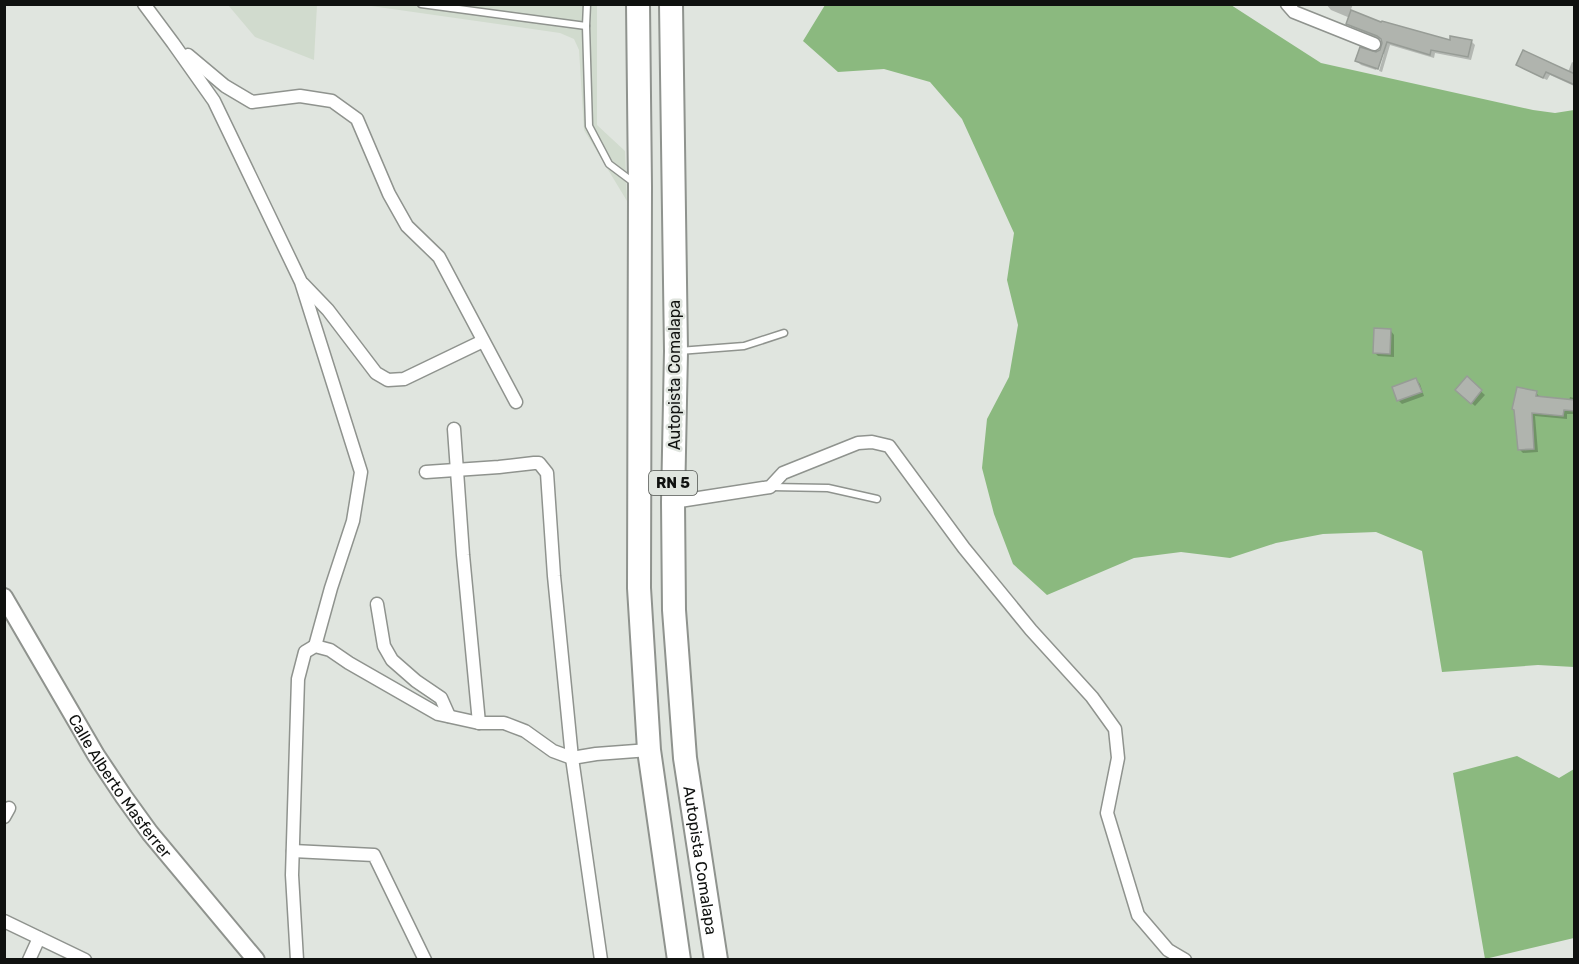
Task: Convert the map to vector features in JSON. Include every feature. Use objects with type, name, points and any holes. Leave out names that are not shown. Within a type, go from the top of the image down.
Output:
[{"type":"highway","name":"RN 5","points":[[638,4],[639,588],[649,750],[679,960]]},
{"type":"highway","name":"Autopista Comalapa","points":[[671,4],[675,351],[674,610],[685,758],[716,960]]},
{"type":"main road","name":"Calle Alberto Masferrer","points":[[4,597],[90,745],[124,797],[150,833],[256,960]]},
{"type":"street","points":[[144,4],[214,101],[301,282],[360,471],[352,521],[315,646],[305,652],[298,679],[292,875],[297,960]]},
{"type":"street","points":[[1287,4],[1294,12],[1374,44]]},
{"type":"street","points":[[173,43],[225,86],[252,102],[300,96],[332,101],[357,118],[389,194],[407,226],[439,257],[516,402]]},
{"type":"street","points":[[301,282],[328,310],[376,373],[388,380],[404,379],[483,340]]},
{"type":"street","points":[[454,429],[479,723]]},
{"type":"street","points":[[673,502],[770,487],[783,473],[858,443],[872,442],[889,446],[964,548],[1031,630],[1092,697],[1115,729],[1118,758],[1107,813],[1138,915],[1168,950],[1185,960]]},
{"type":"street","points":[[426,472],[539,463],[547,473],[554,576],[572,758],[601,960]]},
{"type":"street","points":[[377,604],[384,646],[392,660],[416,681],[441,698],[449,716]]},
{"type":"street","points":[[315,646],[330,650],[438,714],[479,723],[504,723],[525,730],[554,751],[572,758],[649,750]]},
{"type":"street","points":[[293,851],[374,855],[424,960]]},
{"type":"street","points":[[4,921],[85,960]]},
{"type":"street","points":[[29,960],[39,938]]},
{"type":"lane","points":[[421,4],[586,26]]},
{"type":"lane","points":[[587,4],[589,126],[609,164],[640,187]]},
{"type":"lane","points":[[675,351],[744,346],[784,333]]},
{"type":"lane","points":[[770,487],[828,488],[877,500]]},
{"type":"shaded area","points":[[228,5],[317,5],[314,60],[255,37]]},
{"type":"shaded area","points":[[364,5],[597,5],[597,125],[625,151],[627,201],[584,130],[579,50],[574,39],[560,33]]},
{"type":"green space","points":[[825,5],[1231,5],[1321,63],[1533,110],[1555,113],[1574,110],[1574,667],[1538,665],[1442,672],[1422,551],[1376,532],[1323,534],[1276,543],[1230,558],[1181,552],[1134,558],[1047,595],[1013,564],[994,514],[982,468],[987,419],[1009,377],[1018,325],[1007,280],[1014,233],[962,119],[930,82],[884,69],[838,72],[803,41]]},
{"type":"green space","points":[[1517,756],[1559,778],[1574,769],[1574,938],[1485,959],[1453,773]]},
{"type":"building","points":[[1351,10],[1381,22],[1450,40],[1450,36],[1472,40],[1468,57],[1431,50],[1430,55],[1387,42],[1378,69],[1355,61],[1360,47],[1376,52],[1380,50],[1382,43],[1377,36],[1346,24]]},
{"type":"building","points":[[1523,50],[1575,74],[1575,85],[1546,72],[1543,78],[1516,65]]},
{"type":"building","points":[[1374,328],[1391,329],[1390,354],[1373,353]]},
{"type":"building","points":[[1467,376],[1482,390],[1471,404],[1455,390]]},
{"type":"building","points":[[1416,378],[1422,392],[1397,401],[1392,387]]},
{"type":"building","points":[[1517,387],[1537,391],[1536,396],[1575,400],[1575,411],[1564,410],[1563,416],[1532,413],[1534,449],[1518,450],[1514,410],[1512,409]]}]
